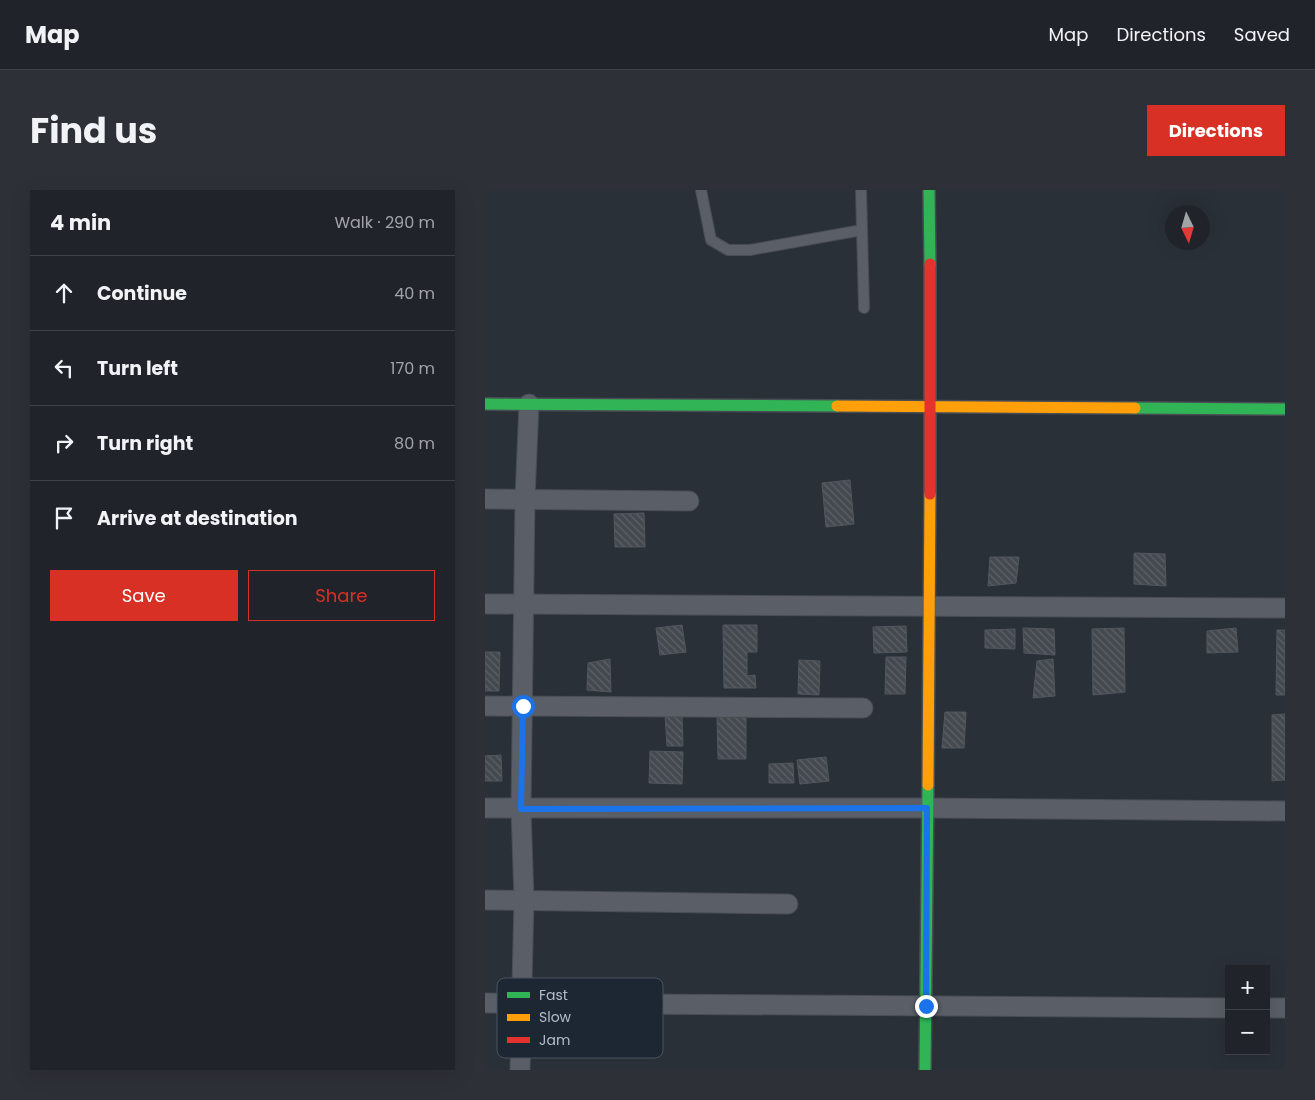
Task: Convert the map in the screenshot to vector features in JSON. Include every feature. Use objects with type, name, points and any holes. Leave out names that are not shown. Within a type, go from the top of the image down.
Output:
[{"type":"street","points":[[925,1070],[931,405],[929,190]]},
{"type":"street","points":[[485,404],[931,405],[1285,409]]},
{"type":"street","points":[[523,978],[524,899],[521,809],[525,498],[529,404]]},
{"type":"street","points":[[485,499],[689,501]]},
{"type":"street","points":[[485,604],[1285,608]]},
{"type":"street","points":[[485,706],[863,708]]},
{"type":"street","points":[[485,808],[927,808],[1285,811]]},
{"type":"street","points":[[485,900],[524,899],[788,904]]},
{"type":"street","points":[[663,1004],[1225,1008]]},
{"type":"street","points":[[1270,1008],[1285,1008]]},
{"type":"lane","points":[[701,190],[711,240],[729,250],[750,250],[861,230]]},
{"type":"lane","points":[[861,190],[864,308]]},
{"type":"building","points":[[850,480],[854,524],[826,527],[822,483]]},
{"type":"building","points":[[644,513],[645,547],[615,547],[614,514]]},
{"type":"building","points":[[1134,553],[1165,554],[1166,586],[1134,584]]},
{"type":"building","points":[[990,557],[1019,557],[1016,583],[988,586]]},
{"type":"building","points":[[682,625],[686,652],[660,655],[656,628]]},
{"type":"building","points":[[723,625],[757,625],[757,652],[747,652],[747,676],[755,675],[756,688],[724,688]]},
{"type":"building","points":[[906,626],[907,652],[874,653],[873,627]]},
{"type":"building","points":[[1023,628],[1054,629],[1055,655],[1024,653]]},
{"type":"building","points":[[1124,628],[1125,692],[1093,695],[1092,629]]},
{"type":"building","points":[[1236,628],[1238,652],[1207,653],[1207,631]]},
{"type":"building","points":[[1015,629],[1015,649],[985,648],[985,630]]},
{"type":"building","points":[[1277,630],[1285,630],[1285,695],[1276,695]]},
{"type":"building","points":[[485,652],[500,652],[499,691],[485,691]]},
{"type":"building","points":[[886,657],[906,657],[905,694],[885,694]]},
{"type":"building","points":[[610,659],[611,692],[587,690],[588,663]]},
{"type":"building","points":[[1053,659],[1055,696],[1033,698],[1037,661]]},
{"type":"building","points":[[799,660],[820,661],[819,695],[798,694]]},
{"type":"building","points":[[945,712],[966,712],[964,748],[942,748]]},
{"type":"building","points":[[1285,714],[1285,780],[1272,781],[1272,715]]},
{"type":"building","points":[[665,715],[682,715],[683,746],[667,746]]},
{"type":"building","points":[[717,715],[746,715],[746,759],[718,759]]},
{"type":"building","points":[[650,751],[683,752],[682,784],[649,783]]},
{"type":"building","points":[[501,755],[502,781],[485,781],[485,756]]},
{"type":"building","points":[[826,757],[829,781],[800,784],[797,760]]},
{"type":"building","points":[[793,763],[794,783],[769,783],[769,764]]},
{"type":"traffic: fast","points":[[929,190],[930,264]]},
{"type":"traffic: fast","points":[[485,404],[837,406]]},
{"type":"traffic: fast","points":[[1135,408],[1285,409]]},
{"type":"traffic: fast","points":[[925,1070],[928,785]]},
{"type":"traffic: slow","points":[[837,406],[1135,408]]},
{"type":"traffic: slow","points":[[928,785],[930,494]]},
{"type":"traffic: jam","points":[[930,264],[930,494]]},
{"type":"route","points":[[523,706],[521,809],[927,808],[926,1006]]}]
